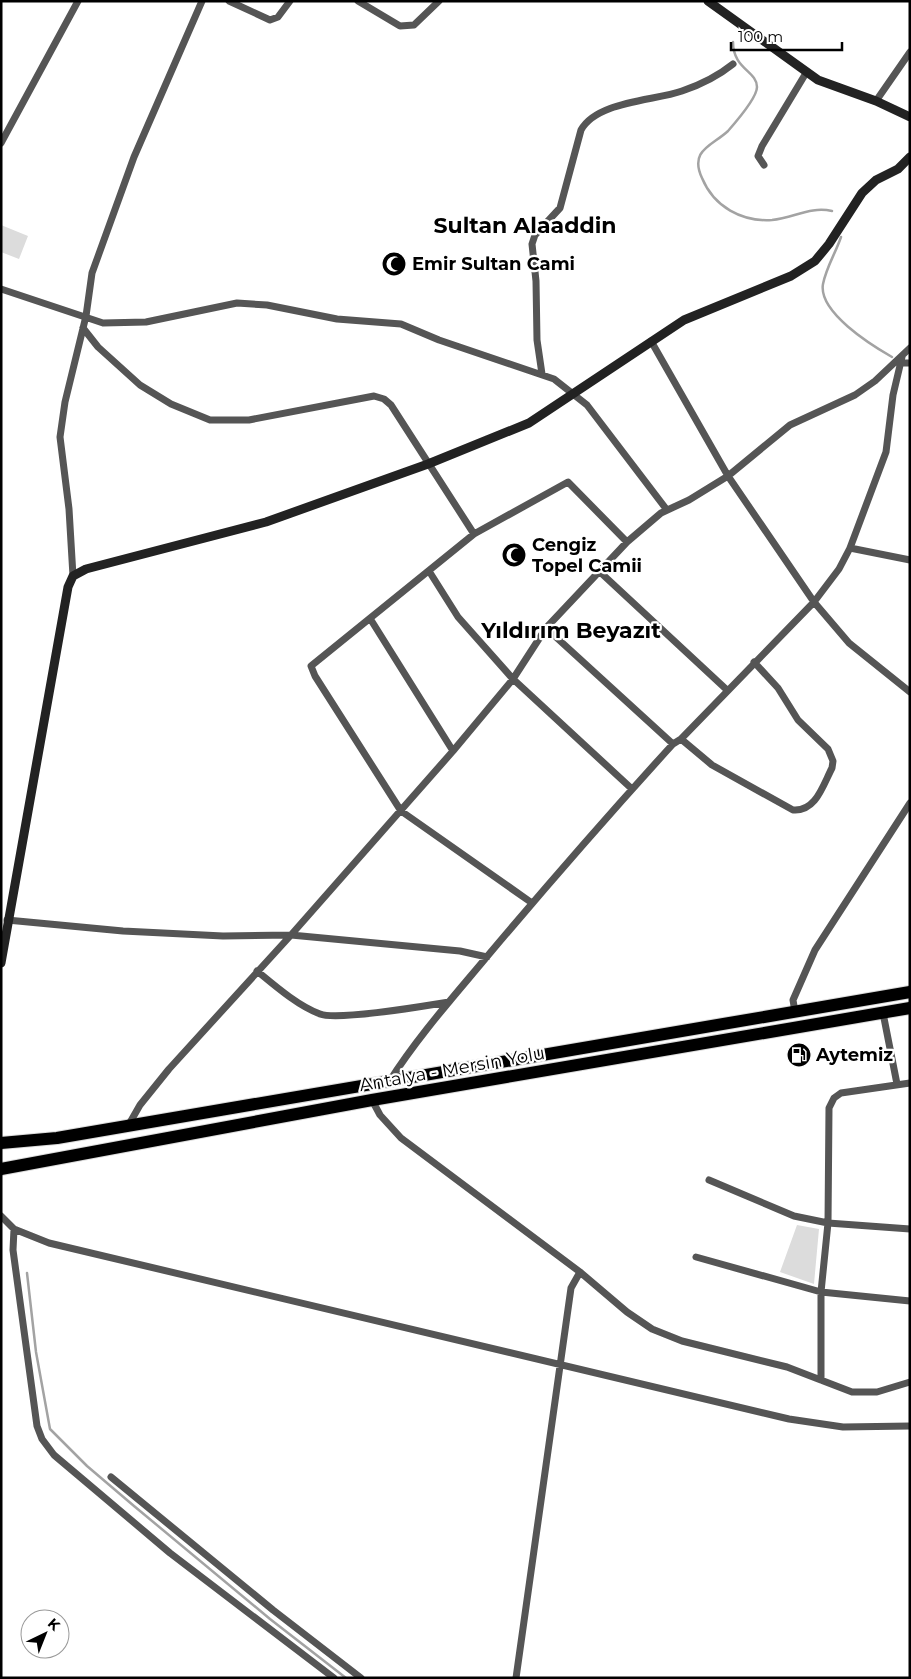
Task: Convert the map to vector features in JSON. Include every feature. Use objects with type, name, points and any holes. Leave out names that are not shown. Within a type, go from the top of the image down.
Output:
[{"type":"highway","name":"Antalya - Mersin Yolu","points":[[1,1143],[57,1138],[910,992]]},
{"type":"highway","name":"Antalya - Mersin Yolu","points":[[1,1169],[372,1100],[910,1008]]},
{"type":"street","points":[[1,143],[78,1]]},
{"type":"street","points":[[1,963],[7,920],[68,587],[73,576],[69,509],[60,437],[65,402],[86,316],[92,273],[134,158],[202,1]]},
{"type":"street","points":[[229,1],[270,20],[278,17],[290,1]]},
{"type":"street","points":[[358,1],[400,26],[414,25],[439,1]]},
{"type":"street","points":[[708,1],[818,80],[876,101],[910,117]]},
{"type":"street","points":[[876,101],[910,52]]},
{"type":"street","points":[[542,374],[537,340],[536,281],[532,244],[535,234],[560,208],[581,130],[586,120],[640,100],[681,92],[720,74],[733,64]]},
{"type":"street","points":[[764,165],[758,156],[762,146],[806,72]]},
{"type":"street","points":[[73,576],[86,569],[266,522],[428,464],[529,422],[650,341],[698,313],[791,276],[815,261],[829,244],[862,192],[876,180],[898,168],[910,157]]},
{"type":"street","points":[[1,288],[103,322],[126,324],[146,322],[237,303],[267,305],[337,319],[400,324],[439,340],[542,374],[554,379],[575,393],[587,405],[667,510]]},
{"type":"street","points":[[83,328],[98,347],[140,385],[171,404],[210,420],[249,420],[374,396],[384,398],[391,404],[474,534]]},
{"type":"street","points":[[650,341],[728,476],[814,602],[849,643],[910,692]]},
{"type":"street","points":[[128,1126],[140,1105],[169,1069],[402,811],[513,679],[546,628],[627,542],[667,510],[689,500],[728,476],[790,425],[854,395],[876,380],[901,360],[910,348]]},
{"type":"street","points":[[901,360],[910,363]]},
{"type":"street","points":[[389,1082],[400,1064],[449,1002],[532,903],[632,789],[673,744],[681,739],[814,602],[839,569],[850,548],[886,452],[893,395],[901,360]]},
{"type":"street","points":[[532,903],[402,811],[315,676],[311,666],[474,534],[568,482],[627,542]]},
{"type":"street","points":[[850,548],[910,560]]},
{"type":"street","points":[[429,571],[458,617],[513,679],[632,789]]},
{"type":"street","points":[[600,572],[727,690]]},
{"type":"street","points":[[370,620],[453,751]]},
{"type":"street","points":[[546,628],[673,744]]},
{"type":"street","points":[[681,739],[712,765],[793,810],[801,811],[812,805],[832,768],[833,761],[828,749],[798,720],[778,688],[754,662]]},
{"type":"street","points":[[795,1012],[793,1000],[815,950],[910,803]]},
{"type":"street","points":[[7,920],[141,932],[223,936],[291,936],[460,951],[487,957]]},
{"type":"street","points":[[256,971],[280,990],[320,1014],[339,1016],[449,1002]]},
{"type":"street","points":[[883,1012],[897,1084]]},
{"type":"street","points":[[821,1380],[822,1292],[828,1223],[829,1108],[834,1098],[841,1093],[910,1083]]},
{"type":"street","points":[[372,1100],[380,1115],[401,1138],[580,1272],[626,1312],[652,1329],[682,1341],[787,1367],[852,1392],[877,1392],[910,1382]]},
{"type":"street","points":[[709,1180],[794,1216],[828,1223],[910,1229]]},
{"type":"street","points":[[1,1216],[14,1229],[49,1244],[789,1419],[844,1427],[910,1426]]},
{"type":"street","points":[[14,1229],[13,1250],[37,1426],[42,1439],[54,1455],[170,1553],[334,1678]]},
{"type":"street","points":[[696,1257],[822,1292],[910,1301]]},
{"type":"street","points":[[516,1678],[571,1288],[580,1272]]},
{"type":"street","points":[[111,1477],[273,1610],[361,1678]]},
{"type":"shaded area","points":[[1,225],[28,236],[19,259],[1,252]]},
{"type":"shaded area","points":[[797,1225],[819,1229],[814,1284],[780,1272]]},
{"type":"waterway","points":[[733,42],[737,58],[753,77],[757,87],[750,103],[728,131],[709,145],[700,155],[698,161],[699,169],[707,188],[730,211],[750,218],[772,220],[809,211],[832,211]]},
{"type":"waterway","points":[[841,237],[824,278],[824,295],[829,306],[837,316],[860,336],[892,357]]},
{"type":"waterway","points":[[27,1273],[36,1352],[50,1429],[87,1466],[134,1506],[270,1619],[346,1678]]},
{"type":"place","name":"Emir Sultan Cami","points":[[394,264]]},
{"type":"place","name":"Cengiz Topel Camii","points":[[514,555]]},
{"type":"place","name":"Aytemiz","points":[[799,1055]]},
{"type":"district","name":"Sultan Alaaddin","points":[[525,225]]},
{"type":"district","name":"Yıldırım Beyazıt","points":[[571,630]]}]
